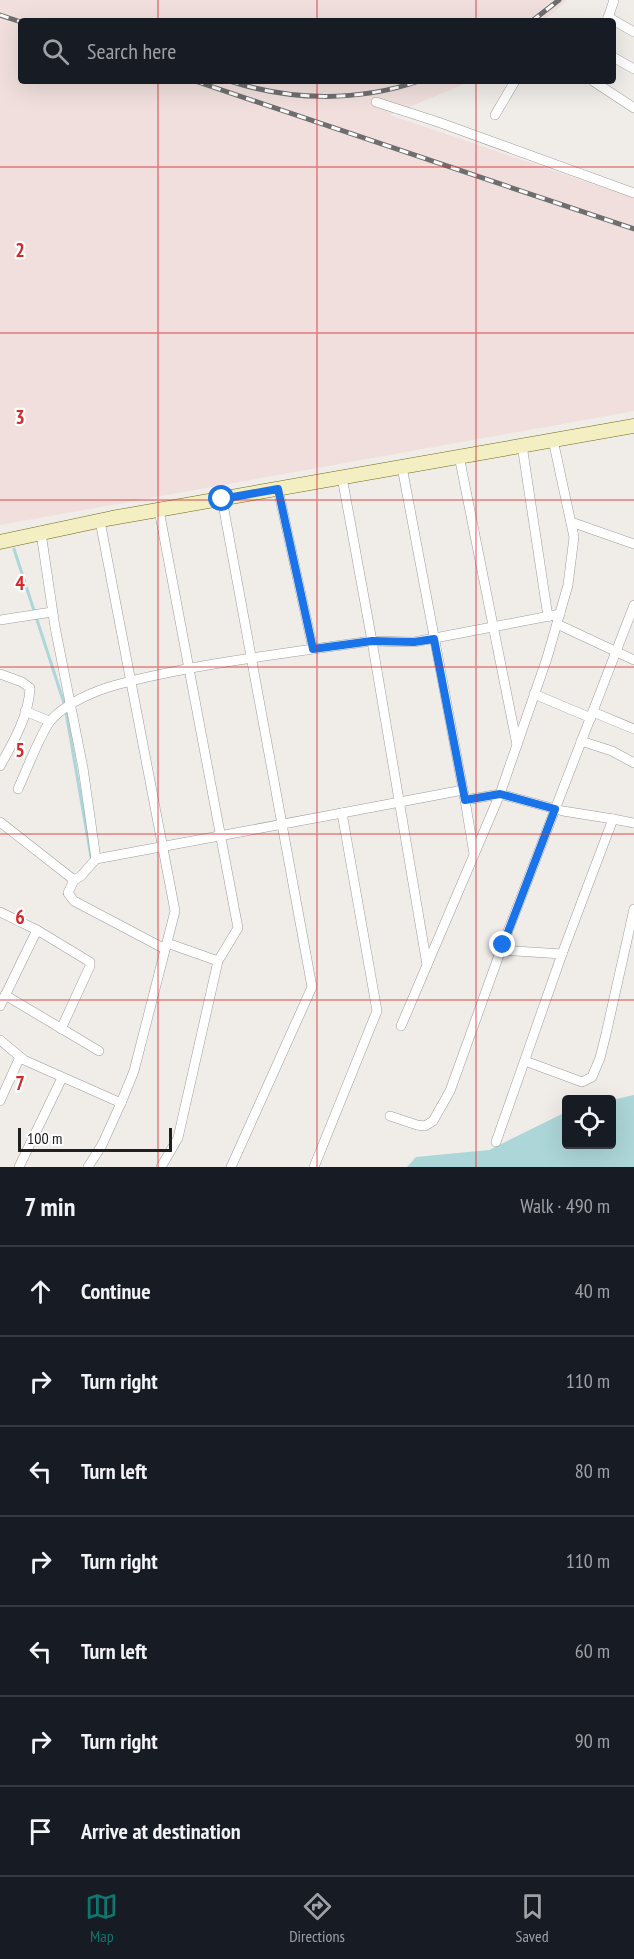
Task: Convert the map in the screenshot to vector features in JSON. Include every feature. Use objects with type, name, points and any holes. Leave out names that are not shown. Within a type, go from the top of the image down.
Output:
[{"type":"main road","points":[[0,542],[159,510],[634,426]]},
{"type":"street","points":[[608,18],[614,0]]},
{"type":"street","points":[[616,23],[634,32]]},
{"type":"street","points":[[616,59],[634,69]]},
{"type":"street","points":[[495,115],[513,84]]},
{"type":"street","points":[[598,84],[634,108]]},
{"type":"street","points":[[376,102],[634,193]]},
{"type":"street","points":[[401,1026],[500,794],[568,585],[574,537],[553,440]]},
{"type":"street","points":[[522,445],[548,617]]},
{"type":"street","points":[[459,456],[517,745]]},
{"type":"street","points":[[402,467],[474,855]]},
{"type":"street","points":[[342,477],[401,803],[427,965]]},
{"type":"street","points":[[278,489],[313,649]]},
{"type":"street","points":[[222,499],[312,987],[231,1167]]},
{"type":"street","points":[[159,510],[238,928],[218,961],[178,1138],[161,1167]]},
{"type":"street","points":[[88,1167],[102,1145],[134,1071],[175,911],[100,521]]},
{"type":"street","points":[[571,522],[634,544]]},
{"type":"street","points":[[41,533],[47,613],[70,704],[83,768],[96,859]]},
{"type":"street","points":[[390,1116],[425,1126],[437,1116],[450,1091],[501,950],[634,605]]},
{"type":"street","points":[[0,620],[47,613]]},
{"type":"street","points":[[18,789],[49,721],[70,704],[130,680],[252,657],[372,641],[414,642],[434,639],[560,614]]},
{"type":"street","points":[[557,624],[634,660]]},
{"type":"street","points":[[0,674],[22,682],[30,688],[25,711],[12,745],[0,766]]},
{"type":"street","points":[[534,694],[634,729]]},
{"type":"street","points":[[25,711],[49,721]]},
{"type":"street","points":[[581,741],[612,751],[634,763]]},
{"type":"street","points":[[218,961],[166,946],[74,901],[68,893],[74,880],[81,876],[96,859],[283,826],[463,790]]},
{"type":"street","points":[[465,800],[500,794],[555,809],[634,823]]},
{"type":"street","points":[[314,1167],[377,1011],[342,813]]},
{"type":"street","points":[[496,1142],[562,954],[614,819]]},
{"type":"street","points":[[0,822],[74,880]]},
{"type":"street","points":[[525,1061],[582,1082],[592,1077],[602,1050],[634,909]]},
{"type":"street","points":[[0,912],[37,930],[90,962],[61,1029]]},
{"type":"street","points":[[0,1006],[37,930]]},
{"type":"street","points":[[501,950],[562,954]]},
{"type":"street","points":[[5,995],[99,1051]]},
{"type":"street","points":[[0,1040],[20,1057],[121,1103]]},
{"type":"street","points":[[0,1101],[20,1057]]},
{"type":"street","points":[[19,1167],[62,1078]]},
{"type":"shaded area","points":[[0,0],[567,0],[547,18],[18,18],[18,84],[464,84],[390,115],[634,198],[634,411],[0,525]]},
{"type":"water","points":[[634,1095],[634,1167],[407,1167],[416,1157],[489,1150],[562,1114],[562,1149],[616,1149],[616,1099]]},
{"type":"waterway","points":[[14,549],[64,703]]},
{"type":"waterway","points":[[66,712],[91,857]]},
{"type":"railway","points":[[536,18],[559,0]]},
{"type":"railway","points":[[0,15],[18,21]]},
{"type":"railway","points":[[204,84],[634,229]]},
{"type":"railway","points":[[240,84],[277,92],[324,96],[372,93],[409,84]]},
{"type":"route","points":[[222,499],[278,489],[313,649],[372,641],[414,642],[434,639],[465,800],[500,794],[555,809],[503,945]]}]
